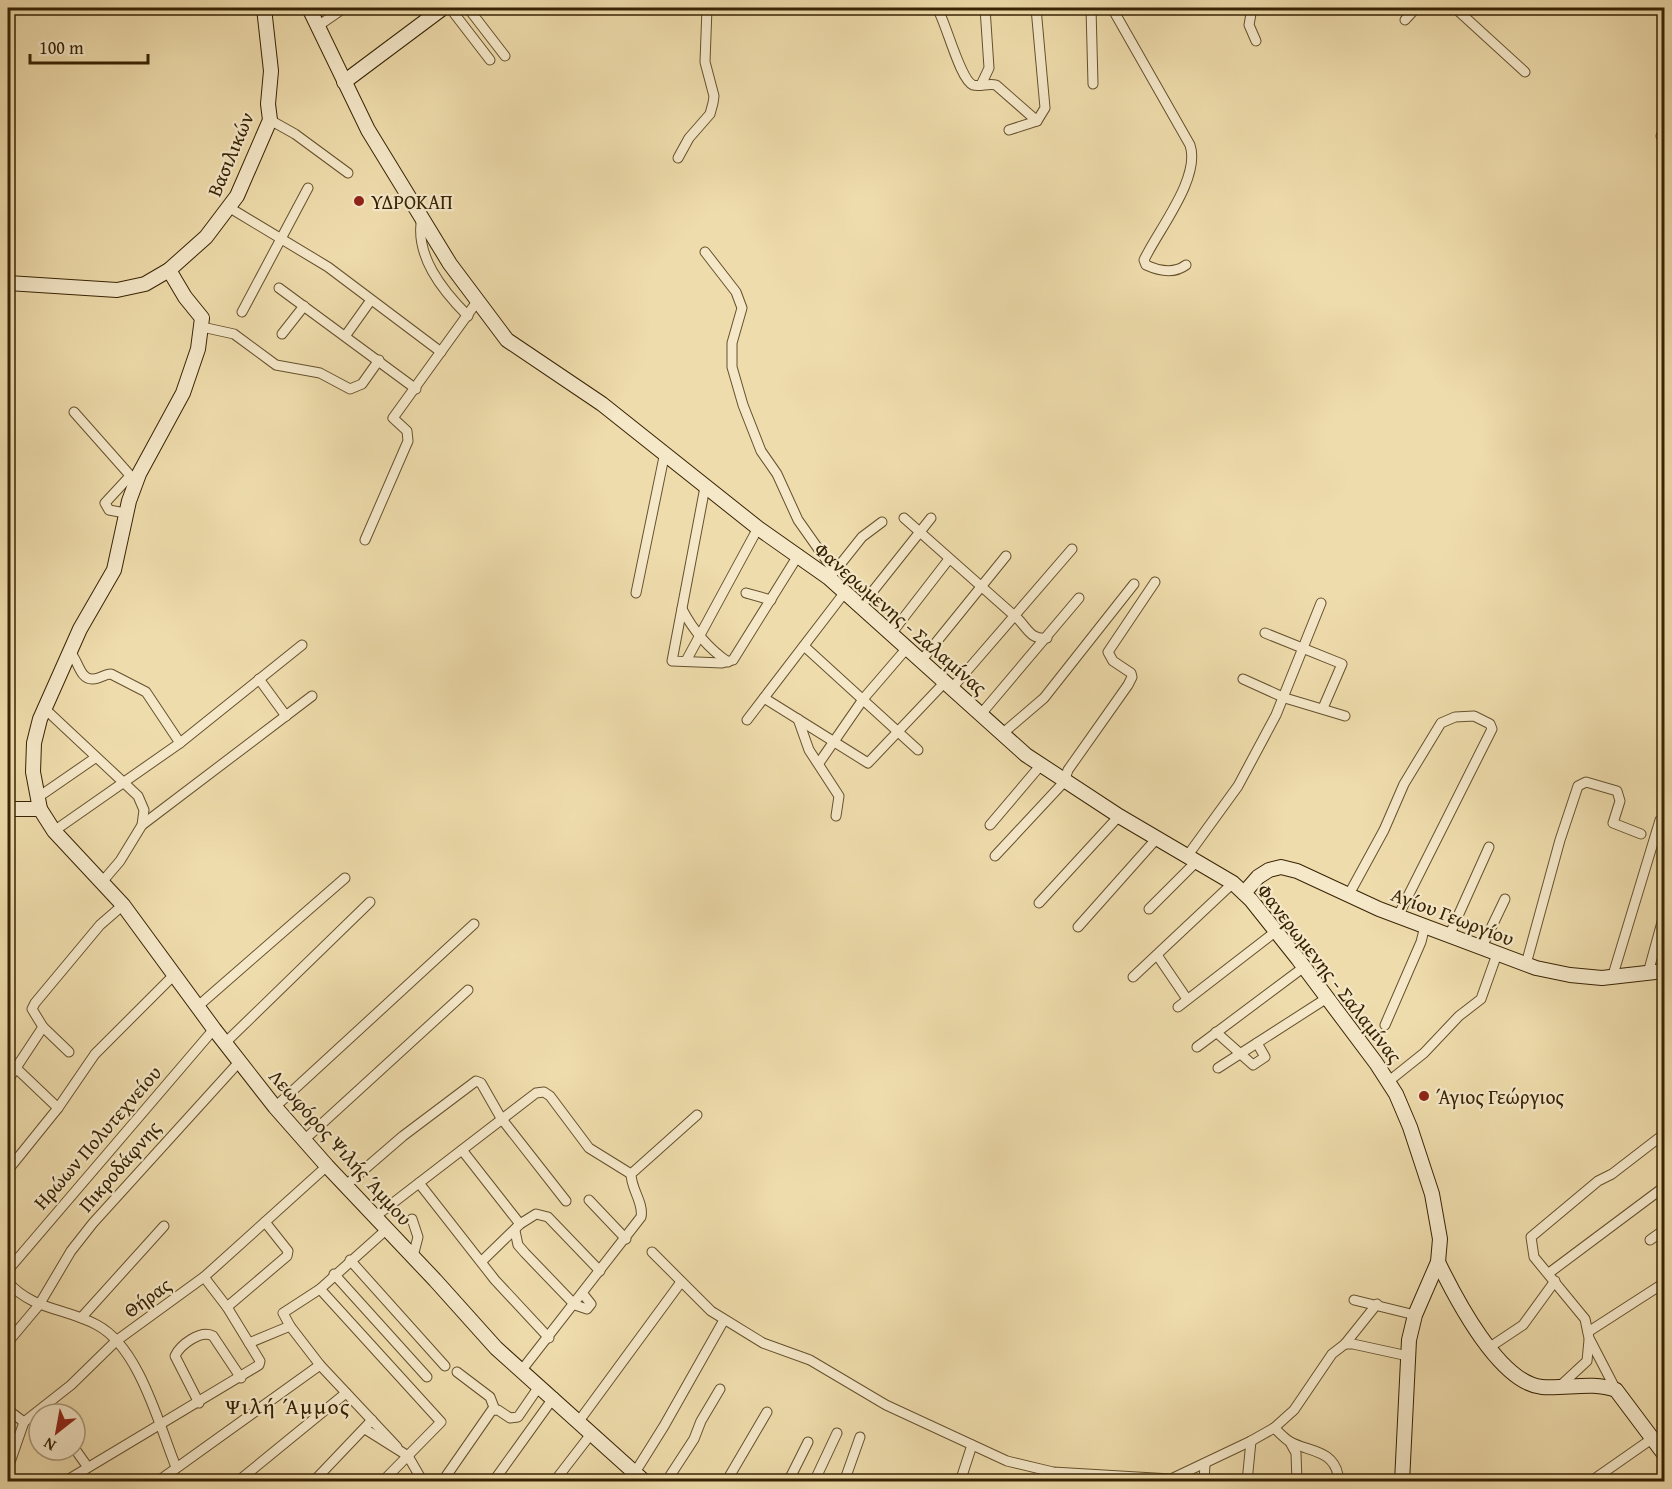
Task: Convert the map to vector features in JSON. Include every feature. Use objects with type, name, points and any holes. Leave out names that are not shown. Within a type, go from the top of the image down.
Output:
[{"type":"street","name":"Βασιλικών","points":[[8,283],[117,290],[145,284],[169,270],[199,244],[230,208],[270,120],[270,63],[264,8]]},
{"type":"street","name":"Φανερωμενης - Σαλαμίνας","points":[[309,8],[369,130],[476,303],[507,340],[522,353],[602,404],[758,528],[832,575],[845,592],[1040,766],[1119,816],[1233,883],[1247,896],[1301,963],[1389,1081],[1406,1117],[1432,1194],[1439,1227],[1438,1262]]},
{"type":"street","points":[[318,26],[344,8]]},
{"type":"street","points":[[344,82],[443,8]]},
{"type":"street","points":[[450,8],[490,60]]},
{"type":"street","points":[[468,8],[505,56]]},
{"type":"street","points":[[678,158],[689,138],[710,114],[713,103],[714,96],[705,62],[707,8]]},
{"type":"street","points":[[938,8],[947,25],[966,80],[975,86],[991,84],[1001,88],[1037,121]]},
{"type":"street","points":[[981,85],[989,68],[985,8]]},
{"type":"street","points":[[1010,130],[1037,121],[1045,108],[1046,98],[1036,8]]},
{"type":"street","points":[[1090,8],[1093,84]]},
{"type":"street","points":[[1112,8],[1190,146],[1192,156],[1189,176],[1144,260],[1146,265],[1164,271],[1180,269],[1185,265]]},
{"type":"street","points":[[1252,8],[1250,25],[1256,41]]},
{"type":"street","points":[[1406,20],[1416,8]]},
{"type":"street","points":[[1455,8],[1525,72]]},
{"type":"street","points":[[270,120],[296,134],[348,173]]},
{"type":"street","points":[[243,312],[308,188]]},
{"type":"street","points":[[230,208],[281,241],[328,267],[441,352]]},
{"type":"street","points":[[422,217],[419,231],[424,254],[447,293],[468,316]]},
{"type":"street","points":[[705,252],[736,292],[742,308],[732,343],[732,367],[743,405],[761,451],[777,474],[798,520],[832,575],[862,537],[882,522]]},
{"type":"street","points":[[38,803],[33,772],[34,743],[44,708],[69,651],[114,570],[133,479],[183,393],[194,363],[202,327],[201,314],[185,297],[169,270]]},
{"type":"street","points":[[279,288],[346,335],[416,389]]},
{"type":"street","points":[[346,335],[371,300]]},
{"type":"street","points":[[365,540],[408,441],[407,431],[393,418],[476,303]]},
{"type":"street","points":[[282,334],[304,306]]},
{"type":"street","points":[[202,327],[234,334],[276,364],[320,373],[350,389],[362,384],[379,360]]},
{"type":"street","points":[[74,412],[133,479]]},
{"type":"street","points":[[636,593],[665,452]]},
{"type":"street","points":[[125,513],[109,510],[105,503],[133,479]]},
{"type":"street","points":[[705,487],[672,661],[728,662],[740,650],[799,554]]},
{"type":"street","points":[[861,606],[931,518]]},
{"type":"street","points":[[904,519],[1013,615],[1035,638],[1047,638]]},
{"type":"street","points":[[686,661],[758,528]]},
{"type":"street","points":[[764,698],[868,763],[897,731],[948,685],[1072,549]]},
{"type":"street","points":[[921,661],[1006,556]]},
{"type":"street","points":[[891,634],[949,559]]},
{"type":"street","points":[[995,856],[1064,782],[1068,770],[1132,677],[1131,673],[1113,661],[1108,652],[1155,582]]},
{"type":"street","points":[[1002,734],[1044,698],[1134,584]]},
{"type":"street","points":[[747,720],[845,592]]},
{"type":"street","points":[[746,593],[771,600]]},
{"type":"street","points":[[981,714],[1079,598]]},
{"type":"street","points":[[1149,909],[1192,858],[1238,786],[1284,698],[1321,603]]},
{"type":"street","points":[[682,609],[689,626],[714,653],[728,662]]},
{"type":"street","points":[[1265,633],[1343,666],[1323,708]]},
{"type":"street","points":[[54,831],[180,742],[302,645]]},
{"type":"street","points":[[804,646],[864,698],[918,750]]},
{"type":"street","points":[[819,762],[864,698],[907,648]]},
{"type":"street","points":[[69,651],[75,656],[82,674],[87,678],[93,679],[111,674],[146,692],[180,742]]},
{"type":"street","points":[[259,679],[286,716]]},
{"type":"street","points":[[1244,679],[1284,698],[1345,716]]},
{"type":"street","points":[[102,882],[120,861],[142,825],[312,696]]},
{"type":"street","points":[[44,708],[142,801],[142,825]]},
{"type":"street","points":[[1348,896],[1381,837],[1404,784],[1441,723],[1455,717],[1474,716],[1485,721],[1492,729],[1398,916]]},
{"type":"street","points":[[798,719],[808,747],[839,796],[836,816]]},
{"type":"street","points":[[8,810],[38,803],[95,758]]},
{"type":"street","points":[[990,825],[1040,766]]},
{"type":"street","points":[[1526,964],[1560,840],[1578,786],[1586,782],[1617,791],[1620,801],[1613,822],[1641,834]]},
{"type":"street","name":"Λεωφόρος Ψιλής Άμμου","points":[[38,803],[54,831],[123,905],[214,1029],[275,1107],[327,1166],[376,1216],[496,1348],[579,1421],[636,1478]]},
{"type":"street","points":[[1039,903],[1119,816]]},
{"type":"street","points":[[1612,978],[1660,820]]},
{"type":"street","points":[[1078,927],[1158,837]]},
{"type":"street","points":[[1449,936],[1489,847]]},
{"type":"street","name":"Αγίου Γεωργίου","points":[[1247,896],[1258,877],[1269,870],[1281,867],[1297,871],[1348,896],[1480,949],[1526,964],[1570,975],[1612,978],[1665,971]]},
{"type":"street","points":[[197,1007],[345,878]]},
{"type":"street","points":[[1133,977],[1233,883]]},
{"type":"street","points":[[1197,1047],[1301,963],[1282,926],[1273,915],[1247,896]]},
{"type":"street","points":[[1480,949],[1505,899]]},
{"type":"street","points":[[225,1043],[370,902]]},
{"type":"street","points":[[69,1052],[43,1027],[32,1009],[100,925],[123,905]]},
{"type":"street","points":[[1648,973],[1665,915]]},
{"type":"street","points":[[275,1107],[474,924]]},
{"type":"street","points":[[1385,1025],[1421,942],[1425,926]]},
{"type":"street","points":[[1178,1006],[1275,932]]},
{"type":"street","points":[[1389,1081],[1424,1053],[1459,1016],[1482,999],[1497,954]]},
{"type":"street","points":[[1157,955],[1187,999]]},
{"type":"street","points":[[8,1170],[58,1108],[95,1054],[174,975]]},
{"type":"street","points":[[304,1140],[468,990]]},
{"type":"street","points":[[1218,1068],[1327,998]]},
{"type":"street","points":[[8,1080],[43,1027]]},
{"type":"street","name":"Ηρώων Πολυτεχνείου","points":[[8,1270],[214,1029]]},
{"type":"street","points":[[1215,1032],[1250,1064],[1257,1064],[1265,1057],[1257,1043]]},
{"type":"street","name":"Πικροδάφνης","points":[[8,1342],[39,1305],[71,1251],[93,1223],[240,1060]]},
{"type":"street","points":[[16,1068],[58,1108]]},
{"type":"street","points":[[345,1186],[412,1129],[476,1081],[481,1083],[501,1118],[566,1202]]},
{"type":"street","points":[[376,1216],[536,1093],[544,1092],[550,1096],[589,1148],[631,1174]]},
{"type":"street","points":[[462,1150],[517,1227],[518,1245],[575,1305],[582,1308],[589,1307],[589,1300],[583,1294],[626,1239],[643,1213],[631,1184],[631,1174],[697,1115]]},
{"type":"street","points":[[1559,1387],[1587,1361],[1588,1335],[1585,1319],[1534,1257],[1531,1242],[1533,1233],[1660,1137]]},
{"type":"street","name":"Θήρας","points":[[52,1402],[116,1341],[204,1277],[327,1166]]},
{"type":"street","points":[[419,1183],[495,1280],[549,1338]]},
{"type":"street","points":[[1490,1347],[1523,1325],[1552,1277],[1665,1186]]},
{"type":"street","points":[[589,1200],[626,1239]]},
{"type":"street","points":[[482,1261],[517,1227],[536,1214],[548,1217],[600,1271]]},
{"type":"street","points":[[412,1219],[418,1237],[413,1256]]},
{"type":"street","points":[[226,1307],[287,1256],[288,1251],[265,1222]]},
{"type":"street","points":[[81,1318],[164,1226]]},
{"type":"street","points":[[387,1229],[334,1274],[320,1289],[285,1309],[284,1317],[320,1365],[408,1456],[423,1482]]},
{"type":"street","points":[[1650,1240],[1665,1230]]},
{"type":"street","points":[[652,1252],[702,1304],[724,1320],[735,1323],[774,1349],[810,1360],[886,1405],[1007,1461],[1052,1477],[1178,1478],[1251,1441],[1274,1428],[1294,1410],[1332,1354],[1345,1344],[1377,1304]]},
{"type":"street","points":[[350,1260],[446,1366]]},
{"type":"street","points":[[1402,1482],[1408,1356],[1415,1315],[1438,1262]]},
{"type":"street","points":[[1438,1262],[1461,1305],[1490,1347],[1508,1368],[1525,1382],[1542,1387],[1601,1387],[1616,1390]]},
{"type":"street","points":[[334,1274],[427,1377]]},
{"type":"street","points":[[64,1482],[87,1466],[256,1368],[260,1361],[204,1277]]},
{"type":"street","points":[[8,1282],[18,1294],[39,1305],[98,1325],[116,1341],[147,1388],[159,1426],[176,1467]]},
{"type":"street","points":[[579,1421],[681,1282]]},
{"type":"street","points":[[1588,1335],[1665,1283]]},
{"type":"street","points":[[320,1289],[370,1347],[438,1417],[439,1425],[382,1482]]},
{"type":"street","points":[[1354,1300],[1415,1315]]},
{"type":"street","points":[[521,1371],[575,1305]]},
{"type":"street","points":[[636,1478],[724,1320]]},
{"type":"street","points":[[249,1343],[290,1326]]},
{"type":"street","points":[[199,1403],[175,1356],[198,1335],[207,1333],[213,1336],[241,1378]]},
{"type":"street","points":[[1588,1335],[1616,1390],[1665,1454]]},
{"type":"street","points":[[1345,1344],[1408,1356]]},
{"type":"street","points":[[157,1482],[320,1365]]},
{"type":"street","points":[[457,1372],[490,1397],[495,1410],[510,1418],[518,1417],[540,1385]]},
{"type":"street","points":[[666,1482],[694,1439],[700,1421],[720,1389]]},
{"type":"street","points":[[237,1482],[346,1393]]},
{"type":"street","points":[[493,1482],[554,1398]]},
{"type":"street","points":[[8,1410],[27,1419]]},
{"type":"street","points":[[441,1482],[492,1410],[495,1410]]},
{"type":"street","points":[[726,1482],[767,1412]]},
{"type":"street","points":[[312,1482],[365,1429],[372,1419]]},
{"type":"street","points":[[1274,1428],[1290,1442],[1296,1453],[1297,1482]]},
{"type":"street","points":[[8,1468],[27,1429]]},
{"type":"street","points":[[365,1429],[397,1447]]},
{"type":"street","points":[[814,1482],[837,1433]]},
{"type":"street","points":[[554,1482],[591,1434]]},
{"type":"street","points":[[844,1482],[860,1437]]},
{"type":"street","points":[[1590,1482],[1653,1437]]},
{"type":"street","points":[[1247,1482],[1251,1441]]},
{"type":"street","points":[[788,1482],[808,1442]]},
{"type":"street","points":[[1290,1442],[1308,1446],[1328,1457],[1337,1468],[1338,1475]]},
{"type":"street","points":[[960,1482],[972,1445]]},
{"type":"street","points":[[84,1462],[87,1466]]},
{"type":"street","points":[[1204,1482],[1205,1464]]},
{"type":"place","name":"ΥΔΡΟΚΑΠ","points":[[359,201]]},
{"type":"place","name":"Άγιος Γεώργιος","points":[[1424,1096]]},
{"type":"district","name":"Ψιλή Άμμος","points":[[288,1406]]}]
